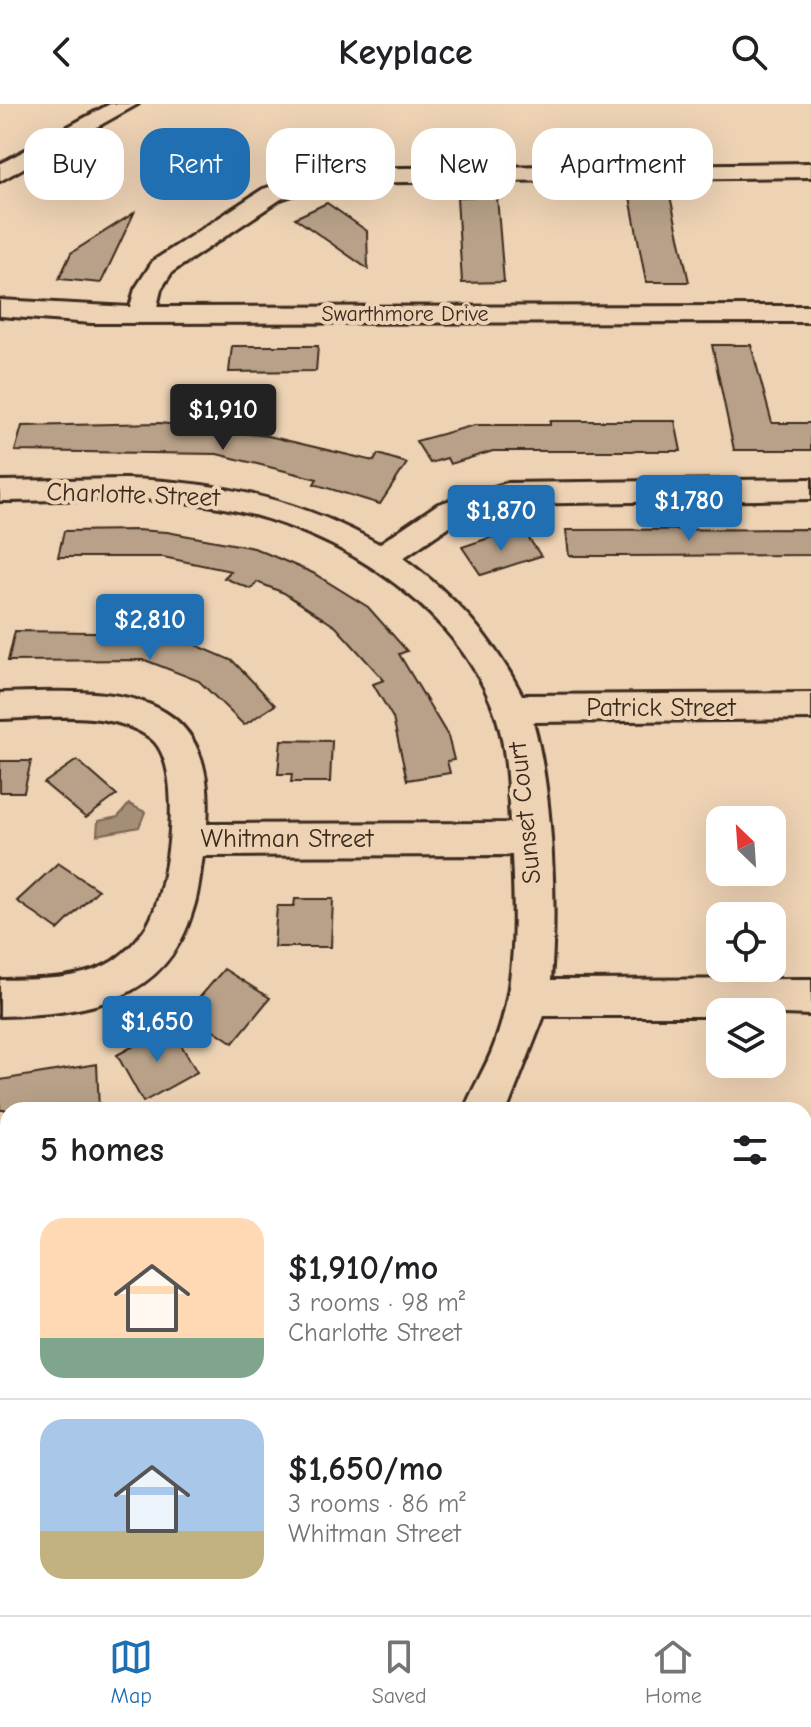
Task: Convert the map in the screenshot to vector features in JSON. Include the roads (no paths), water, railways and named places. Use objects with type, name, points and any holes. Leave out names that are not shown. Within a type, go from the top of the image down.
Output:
[{"type":"street","points":[[0,174],[127,104]]},
{"type":"street","points":[[142,315],[148,289],[162,267],[272,194],[326,176],[811,170]]},
{"type":"street","name":"Swarthmore Drive","points":[[0,308],[58,314],[142,315],[811,314]]},
{"type":"street","points":[[381,559],[447,511],[501,493],[811,489]]},
{"type":"street","name":"Charlotte Street","points":[[0,491],[143,491],[226,498],[292,517],[381,559]]},
{"type":"street","name":"Sunset Court","points":[[381,559],[419,587],[462,630],[496,677],[511,709],[522,754],[536,949],[529,998],[508,1063],[489,1102]]},
{"type":"street","points":[[0,706],[108,707],[138,715],[163,729],[179,746],[188,766],[185,840]]},
{"type":"street","name":"Patrick Street","points":[[511,709],[811,706]]},
{"type":"street","name":"Whitman Street","points":[[0,998],[77,993],[112,982],[142,964],[168,928],[185,840],[530,839]]},
{"type":"street","points":[[529,998],[811,997]]}]
